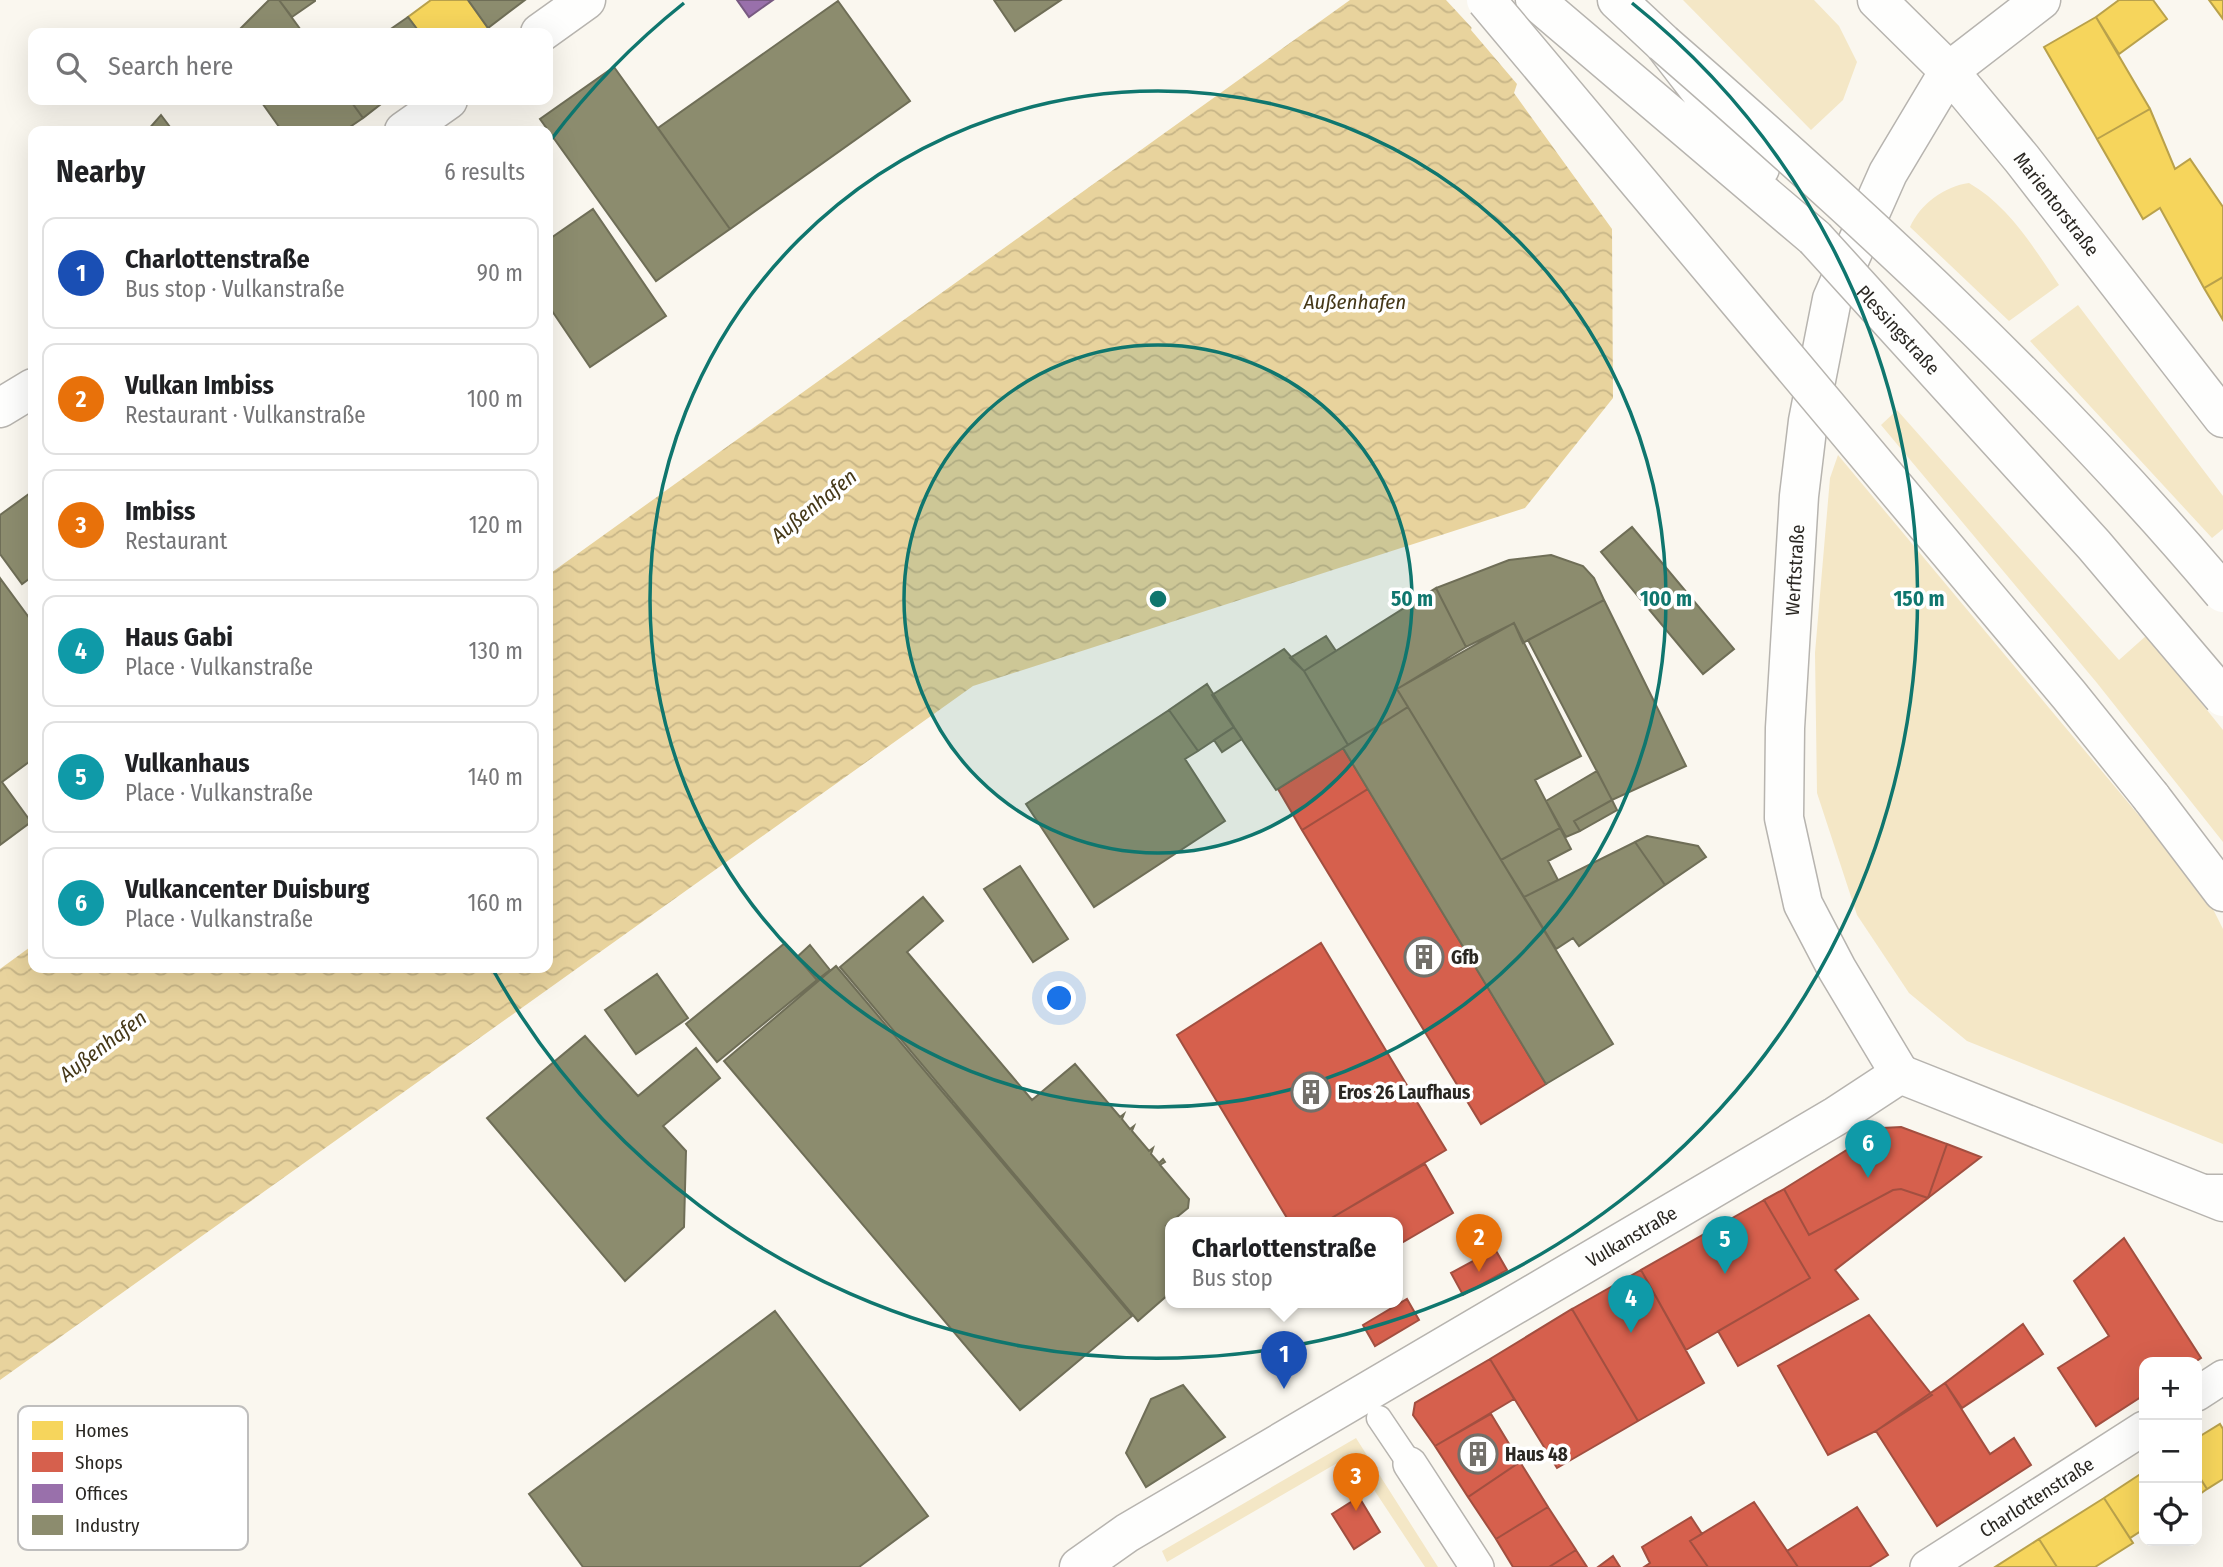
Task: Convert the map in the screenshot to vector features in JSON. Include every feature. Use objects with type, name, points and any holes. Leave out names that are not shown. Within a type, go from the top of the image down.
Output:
[{"type":"main road","points":[[547,28],[586,0]]},
{"type":"main road","points":[[1486,0],[1895,491],[2069,695],[2220,887]]},
{"type":"main road","name":"Plessingstraße","points":[[1535,0],[1815,238],[2094,545],[2223,697]]},
{"type":"main road","points":[[1617,0],[1787,151],[1972,327],[2091,447],[2223,593]]},
{"type":"main road","name":"Marientorstraße","points":[[1877,0],[1949,71],[2223,418]]},
{"type":"main road","points":[[1949,71],[2041,0]]},
{"type":"main road","points":[[1663,43],[1815,238]]},
{"type":"main road","name":"Werftstraße","points":[[1900,1074],[1837,968],[1803,904],[1784,818],[1785,728],[1799,496],[1808,421],[1832,299],[1888,173],[1949,71]]},
{"type":"main road","points":[[411,126],[441,105]]},
{"type":"main road","points":[[0,408],[28,391]]},
{"type":"main road","points":[[1900,1074],[2219,1197]]},
{"type":"main road","name":"Vulkanstraße","points":[[1079,1567],[1127,1533],[1836,1116],[1900,1074]]},
{"type":"street","points":[[2202,1391],[2223,1377]]},
{"type":"street","points":[[1379,1418],[1477,1567]]},
{"type":"street","name":"Charlottenstraße","points":[[1927,1567],[2139,1431]]},
{"type":"shaded area","points":[[1683,0],[1814,0],[1839,26],[1857,62],[1843,100],[1811,130]]},
{"type":"shaded area","points":[[1969,183],[1996,203],[2008,216],[2059,285],[2009,321],[1910,227],[1920,211],[1942,192]]},
{"type":"shaded area","points":[[2078,305],[2223,496],[2223,529],[2212,538],[2030,341]]},
{"type":"shaded area","points":[[1897,410],[2119,660],[2147,635],[2223,730],[2223,842],[2097,683],[1881,425]]},
{"type":"shaded area","points":[[1838,455],[2207,897],[2223,929],[2223,1144],[1967,1041],[1909,993],[1857,915],[1817,793],[1815,653],[1830,478]]},
{"type":"shaded area","points":[[1356,1438],[1438,1567],[1425,1567],[1351,1455],[1167,1562],[1162,1551]]},
{"type":"water","name":"Außenhafen","points":[[1350,0],[1495,0],[1475,16],[1471,30],[1517,84],[1514,93],[1612,229],[1613,398],[1525,508],[973,686],[0,1380],[0,969],[28,949],[28,973],[553,973],[553,571]]},
{"type":"pier","points":[[1446,0],[1499,0],[1478,18],[1475,29],[1497,55]]},
{"type":"building: Homes","points":[[431,0],[468,0],[488,28],[416,28],[408,17]]},
{"type":"building: Homes","points":[[2119,0],[2153,0],[2167,19],[2119,54],[2096,17]]},
{"type":"building: Homes","points":[[2209,0],[2223,0],[2223,19]]},
{"type":"building: Homes","points":[[2096,17],[2150,109],[2097,139],[2044,47]]},
{"type":"building: Homes","points":[[2150,109],[2175,169],[2190,159],[2223,207],[2223,277],[2204,288],[2160,208],[2143,219],[2097,139]]},
{"type":"building: Homes","points":[[2223,277],[2223,320],[2204,288]]},
{"type":"building: Homes","points":[[2220,1424],[2223,1429],[2223,1479],[2207,1489],[2202,1481],[2202,1435]]},
{"type":"building: Homes","points":[[2139,1475],[2139,1532],[2130,1538],[2104,1498]]},
{"type":"building: Homes","points":[[2104,1498],[2133,1543],[2095,1567],[2057,1567],[2039,1539]]},
{"type":"building: Homes","points":[[2039,1539],[2057,1567],[1995,1567]]},
{"type":"building: Shops","points":[[1343,748],[1368,789],[1302,830],[1278,789]]},
{"type":"building: Shops","name":"Gfb","points":[[1368,789],[1546,1084],[1481,1124],[1302,830]]},
{"type":"building: Shops","name":"Eros 26 Laufhaus","points":[[1321,943],[1446,1150],[1333,1217],[1286,1217],[1177,1035]]},
{"type":"building: Shops","points":[[1901,1127],[1947,1144],[1928,1198],[1901,1189],[1893,1190],[1809,1235],[1784,1189],[1882,1128]]},
{"type":"building: Shops","points":[[1947,1144],[1981,1157],[1928,1198]]},
{"type":"building: Shops","points":[[1425,1164],[1453,1213],[1403,1242],[1403,1217],[1333,1217]]},
{"type":"building: Shops","points":[[1784,1189],[1809,1235],[1893,1190],[1901,1189],[1928,1198],[1835,1270],[1858,1299],[1738,1366],[1718,1331],[1810,1278],[1764,1200]]},
{"type":"building: Shops","points":[[1764,1200],[1810,1278],[1686,1350],[1641,1270]]},
{"type":"building: Shops","points":[[2124,1238],[2200,1357],[2139,1357],[2139,1398],[2096,1426],[2058,1368],[2109,1336],[2074,1281]]},
{"type":"building: Shops","points":[[1495,1249],[1507,1270],[1463,1295],[1451,1273]]},
{"type":"building: Shops","points":[[1641,1270],[1704,1383],[1638,1421],[1572,1309]]},
{"type":"building: Shops","points":[[1407,1299],[1419,1320],[1375,1346],[1363,1325],[1392,1308],[1403,1308],[1403,1301]]},
{"type":"building: Shops","points":[[1572,1309],[1638,1421],[1557,1468],[1490,1359]]},
{"type":"building: Shops","points":[[1869,1315],[1932,1395],[1876,1431],[1828,1455],[1778,1366]]},
{"type":"building: Shops","points":[[2023,1324],[2043,1354],[1962,1408],[1945,1383]]},
{"type":"building: Shops","points":[[1490,1359],[1514,1399],[1435,1446],[1413,1415],[1415,1403]]},
{"type":"building: Shops","points":[[1945,1383],[1990,1454],[2014,1438],[2031,1465],[1937,1526],[1876,1431]]},
{"type":"building: Shops","name":"Haus 48","points":[[1491,1414],[1520,1462],[1468,1497],[1435,1446]]},
{"type":"building: Shops","points":[[1520,1462],[1548,1507],[1496,1539],[1468,1497]]},
{"type":"building: Shops","points":[[1359,1497],[1380,1532],[1354,1549],[1332,1514]]},
{"type":"building: Shops","points":[[1754,1502],[1798,1567],[1708,1567],[1690,1541]]},
{"type":"building: Shops","points":[[1548,1507],[1576,1550],[1549,1567],[1513,1567],[1496,1539]]},
{"type":"building: Shops","points":[[1857,1507],[1888,1555],[1869,1567],[1798,1567],[1787,1551]]},
{"type":"building: Shops","points":[[1691,1517],[1702,1534],[1690,1541],[1708,1567],[1644,1567],[1650,1563],[1642,1547]]},
{"type":"building: Shops","points":[[1576,1550],[1587,1567],[1549,1567]]},
{"type":"building: Shops","points":[[1613,1556],[1620,1567],[1598,1567]]},
{"type":"building: Offices","points":[[737,0],[773,0],[749,17]]},
{"type":"building: Industry","points":[[269,0],[279,0],[299,28],[241,28]]},
{"type":"building: Industry","points":[[279,0],[315,0],[315,1],[292,17]]},
{"type":"building: Industry","points":[[468,0],[525,0],[488,28]]},
{"type":"building: Industry","points":[[994,0],[1061,0],[1015,31]]},
{"type":"building: Industry","points":[[838,1],[910,101],[730,229],[658,128]]},
{"type":"building: Industry","points":[[408,17],[416,28],[392,28]]},
{"type":"building: Industry","points":[[614,67],[730,229],[656,281],[553,137],[553,126],[545,126],[540,119]]},
{"type":"building: Industry","points":[[264,105],[354,105],[363,118],[351,126],[278,126]]},
{"type":"building: Industry","points":[[354,105],[380,105],[363,118]]},
{"type":"building: Industry","points":[[161,115],[169,126],[151,126]]},
{"type":"building: Industry","points":[[593,209],[666,316],[590,367],[553,312],[553,237]]},
{"type":"building: Industry","points":[[28,495],[28,580],[22,584],[0,554],[0,515]]},
{"type":"building: Industry","points":[[1632,527],[1734,649],[1703,674],[1601,552]]},
{"type":"building: Industry","points":[[1551,555],[1583,566],[1594,578],[1604,600],[1523,643],[1514,623],[1466,647],[1436,588],[1509,560]]},
{"type":"building: Industry","points":[[0,578],[28,616],[28,763],[2,782],[28,818],[28,824],[0,845]]},
{"type":"building: Industry","points":[[1436,588],[1466,647],[1397,689],[1408,707],[1348,745],[1304,671]]},
{"type":"building: Industry","points":[[1604,600],[1686,766],[1612,800],[1528,640]]},
{"type":"building: Industry","points":[[1514,623],[1581,756],[1535,780],[1560,828],[1501,860],[1397,689]]},
{"type":"building: Industry","points":[[1326,636],[1336,651],[1304,671],[1290,658]]},
{"type":"building: Industry","points":[[1284,649],[1304,671],[1348,745],[1276,790],[1212,695]]},
{"type":"building: Industry","points":[[1207,684],[1234,727],[1198,751],[1169,710]]},
{"type":"building: Industry","points":[[1408,707],[1613,1044],[1546,1084],[1343,748]]},
{"type":"building: Industry","points":[[1169,710],[1198,751],[1185,759],[1225,821],[1094,907],[1026,804]]},
{"type":"building: Industry","points":[[1234,727],[1242,739],[1222,752],[1214,740]]},
{"type":"building: Industry","points":[[1597,771],[1612,800],[1574,821],[1580,831],[1566,837],[1546,801]]},
{"type":"building: Industry","points":[[1612,800],[1617,810],[1580,831],[1574,821]]},
{"type":"building: Industry","points":[[1560,828],[1571,849],[1548,861],[1558,880],[1524,897],[1501,860]]},
{"type":"building: Industry","points":[[1647,836],[1698,846],[1706,857],[1665,885],[1635,842]]},
{"type":"building: Industry","points":[[1635,842],[1665,885],[1579,946],[1573,938],[1556,949],[1524,897]]},
{"type":"building: Industry","points":[[1020,866],[1068,939],[1033,962],[984,889]]},
{"type":"building: Industry","points":[[923,897],[943,921],[907,952],[1032,1100],[1075,1064],[1120,1117],[1124,1114],[1122,1119],[1130,1129],[1134,1126],[1132,1131],[1149,1151],[1153,1148],[1151,1154],[1159,1163],[1163,1159],[1165,1162],[1160,1165],[1189,1199],[1188,1208],[1177,1217],[1165,1217],[1165,1297],[1138,1321],[840,967]]},
{"type":"building: Industry","points":[[785,943],[817,980],[717,1062],[686,1024]]},
{"type":"building: Industry","points":[[810,945],[830,970],[817,980],[797,957]]},
{"type":"building: Industry","points":[[836,966],[1132,1316],[1020,1410],[724,1061]]},
{"type":"building: Industry","points":[[657,974],[688,1018],[636,1054],[605,1010]]},
{"type":"building: Industry","points":[[585,1036],[638,1096],[696,1048],[720,1078],[663,1126],[686,1151],[684,1227],[625,1281],[487,1118]]},
{"type":"building: Industry","points":[[775,1311],[928,1516],[859,1567],[583,1567],[529,1494]]},
{"type":"building: Industry","points":[[1183,1385],[1225,1437],[1146,1487],[1126,1453],[1151,1399]]},
{"type":"place","name":"Gfb","points":[[1424,957]]},
{"type":"place","name":"Eros 26 Laufhaus","points":[[1311,1092]]},
{"type":"place","name":"Vulkancenter Duisburg","points":[[1868,1178]]},
{"type":"place","name":"Vulkan Imbiss","points":[[1479,1272]]},
{"type":"place","name":"Vulkanhaus","points":[[1725,1274]]},
{"type":"place","name":"Haus Gabi","points":[[1631,1333]]},
{"type":"place","name":"Charlottenstraße","points":[[1284,1389]]},
{"type":"place","name":"Haus 48","points":[[1478,1454]]},
{"type":"place","name":"Imbiss","points":[[1356,1511]]}]
